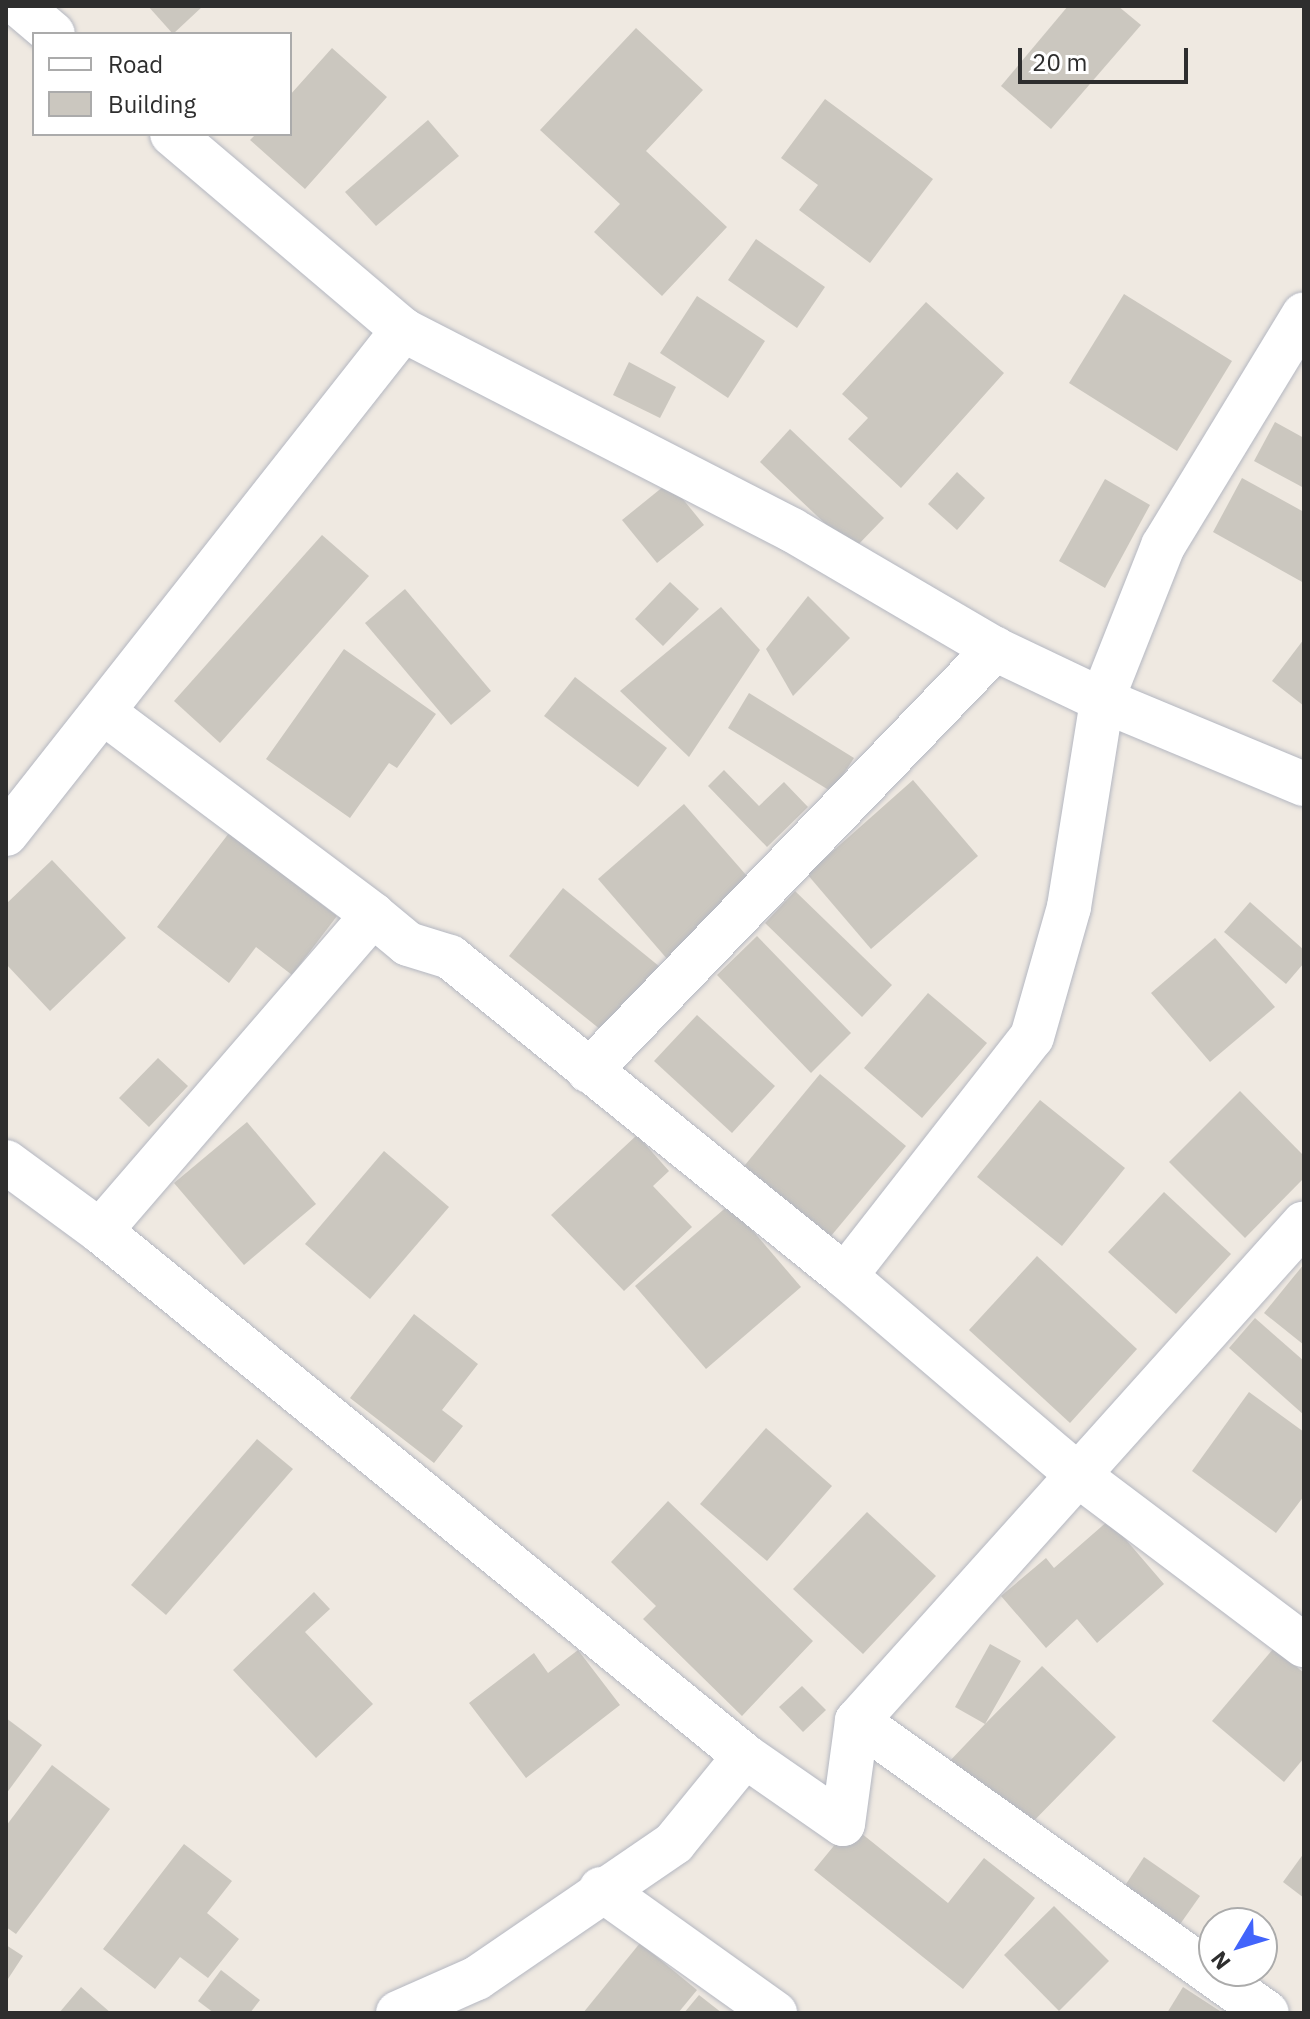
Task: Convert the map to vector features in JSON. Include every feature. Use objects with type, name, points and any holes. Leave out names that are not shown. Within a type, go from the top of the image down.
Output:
[{"type":"street","points":[[20,6],[51,32]]},
{"type":"street","points":[[174,136],[403,330],[792,530],[995,649],[1102,700],[1304,784]]},
{"type":"street","points":[[845,1276],[1032,1037],[1069,907],[1102,700],[1163,546],[1304,314]]},
{"type":"street","points":[[6,834],[403,330]]},
{"type":"street","points":[[589,1071],[995,649]]},
{"type":"street","points":[[103,712],[408,944],[450,957],[845,1276],[1078,1475],[1304,1645]]},
{"type":"street","points":[[100,1231],[373,915]]},
{"type":"street","points":[[6,1162],[100,1231],[745,1756],[843,1824],[857,1721],[1304,1223]]},
{"type":"street","points":[[857,1721],[1267,2013]]},
{"type":"street","points":[[398,2013],[477,1978],[601,1889],[674,1843],[745,1756]]},
{"type":"street","points":[[601,1889],[775,2013]]},
{"type":"building","points":[[148,6],[203,6],[175,32],[171,32]]},
{"type":"building","points":[[1068,6],[1118,6],[1141,25],[1051,129],[1001,86]]},
{"type":"building","points":[[636,28],[703,90],[646,151],[727,227],[662,296],[594,232],[620,204],[540,130]]},
{"type":"building","points":[[332,48],[387,97],[305,189],[250,140],[254,136],[292,136],[292,93]]},
{"type":"building","points":[[825,99],[933,179],[870,263],[799,210],[818,185],[781,158]]},
{"type":"building","points":[[428,120],[459,156],[376,226],[345,192]]},
{"type":"building","points":[[756,239],[825,287],[797,328],[728,280]]},
{"type":"building","points":[[1124,294],[1232,361],[1177,451],[1069,383]]},
{"type":"building","points":[[697,296],[765,341],[728,398],[660,353]]},
{"type":"building","points":[[926,302],[1004,373],[901,488],[848,439],[868,418],[842,394]]},
{"type":"building","points":[[629,362],[676,387],[660,418],[613,395]]},
{"type":"building","points":[[1275,422],[1304,438],[1304,488],[1254,461]]},
{"type":"building","points":[[790,429],[884,518],[853,550],[760,462]]},
{"type":"building","points":[[957,472],[985,498],[957,530],[928,504]]},
{"type":"building","points":[[1242,478],[1304,512],[1304,583],[1213,532]]},
{"type":"building","points":[[1105,479],[1150,505],[1105,588],[1059,561]]},
{"type":"building","points":[[669,482],[704,525],[657,563],[622,520]]},
{"type":"building","points":[[322,535],[369,576],[220,743],[174,701]]},
{"type":"building","points":[[670,582],[699,609],[663,646],[635,619]]},
{"type":"building","points":[[405,589],[491,691],[451,725],[365,623]]},
{"type":"building","points":[[808,596],[850,638],[793,696],[766,649]]},
{"type":"building","points":[[721,607],[760,650],[689,757],[620,691]]},
{"type":"building","points":[[1304,639],[1304,706],[1272,681]]},
{"type":"building","points":[[344,649],[436,714],[397,768],[389,763],[350,818],[266,759]]},
{"type":"building","points":[[575,677],[667,748],[638,787],[544,716]]},
{"type":"building","points":[[749,693],[854,758],[832,792],[728,728]]},
{"type":"building","points":[[724,770],[759,806],[784,782],[808,807],[767,847],[708,786]]},
{"type":"building","points":[[913,780],[978,856],[871,949],[807,874]]},
{"type":"building","points":[[684,804],[754,884],[668,960],[598,879]]},
{"type":"building","points":[[229,833],[337,916],[292,975],[256,947],[229,983],[157,927]]},
{"type":"building","points":[[52,860],[126,938],[50,1011],[6,964],[6,904]]},
{"type":"building","points":[[563,888],[665,971],[611,1038],[509,956]]},
{"type":"building","points":[[795,891],[892,985],[862,1017],[765,923]]},
{"type":"building","points":[[1250,902],[1304,950],[1304,963],[1286,984],[1224,932]]},
{"type":"building","points":[[757,936],[851,1033],[811,1073],[717,975]]},
{"type":"building","points":[[1215,938],[1275,1007],[1210,1062],[1151,993]]},
{"type":"building","points":[[928,993],[987,1043],[922,1118],[864,1068]]},
{"type":"building","points":[[697,1015],[775,1086],[732,1133],[654,1061]]},
{"type":"building","points":[[158,1058],[188,1086],[149,1127],[119,1098]]},
{"type":"building","points":[[820,1074],[906,1146],[826,1242],[740,1171]]},
{"type":"building","points":[[1240,1091],[1304,1156],[1304,1178],[1245,1238],[1169,1162]]},
{"type":"building","points":[[1040,1100],[1125,1168],[1062,1246],[977,1177]]},
{"type":"building","points":[[247,1122],[316,1204],[244,1265],[174,1183]]},
{"type":"building","points":[[637,1135],[669,1171],[653,1186],[692,1227],[624,1291],[551,1215]]},
{"type":"building","points":[[384,1151],[449,1207],[370,1299],[305,1244]]},
{"type":"building","points":[[1164,1192],[1231,1254],[1176,1314],[1108,1252]]},
{"type":"building","points":[[730,1204],[801,1287],[706,1369],[635,1286]]},
{"type":"building","points":[[1037,1256],[1137,1349],[1070,1423],[969,1330]]},
{"type":"building","points":[[1304,1264],[1304,1345],[1264,1313]]},
{"type":"building","points":[[414,1314],[478,1364],[442,1410],[463,1426],[434,1463],[350,1398]]},
{"type":"building","points":[[1255,1318],[1304,1361],[1304,1415],[1229,1348]]},
{"type":"building","points":[[1249,1392],[1304,1432],[1304,1496],[1276,1533],[1192,1471]]},
{"type":"building","points":[[766,1428],[832,1486],[767,1561],[700,1504]]},
{"type":"building","points":[[257,1439],[293,1469],[166,1615],[131,1585]]},
{"type":"building","points":[[668,1501],[813,1641],[742,1716],[643,1619],[656,1606],[611,1562]]},
{"type":"building","points":[[867,1512],[936,1576],[863,1654],[793,1589]]},
{"type":"building","points":[[1109,1520],[1164,1584],[1097,1643],[1077,1619],[1046,1648],[1001,1596],[1046,1558],[1054,1568]]},
{"type":"building","points":[[314,1592],[330,1609],[305,1632],[373,1704],[316,1758],[233,1670]]},
{"type":"building","points":[[990,1644],[1021,1661],[985,1724],[955,1707]]},
{"type":"building","points":[[1274,1648],[1304,1673],[1304,1758],[1284,1782],[1212,1721]]},
{"type":"building","points":[[578,1650],[620,1705],[526,1778],[469,1703],[534,1653],[548,1673]]},
{"type":"building","points":[[1042,1666],[1116,1737],[1019,1836],[946,1765]]},
{"type":"building","points":[[802,1686],[826,1710],[803,1732],[779,1707]]},
{"type":"building","points":[[6,1718],[42,1745],[6,1794]]},
{"type":"building","points":[[52,1765],[110,1809],[16,1934],[6,1927],[6,1826]]},
{"type":"building","points":[[851,1825],[948,1903],[984,1858],[1035,1898],[963,1989],[814,1870]]},
{"type":"building","points":[[184,1844],[232,1881],[207,1913],[239,1939],[208,1978],[180,1957],[155,1989],[103,1949]]},
{"type":"building","points":[[1304,1853],[1304,1898],[1283,1882]]},
{"type":"building","points":[[1144,1857],[1200,1896],[1171,1937],[1116,1899]]},
{"type":"building","points":[[1054,1906],[1109,1961],[1059,2011],[1004,1955]]},
{"type":"building","points":[[640,1943],[697,1990],[678,2013],[583,2013]]},
{"type":"building","points":[[6,1945],[23,1956],[6,1982]]},
{"type":"building","points":[[221,1970],[260,2000],[250,2013],[214,2013],[198,2001]]},
{"type":"building","points":[[81,1987],[111,2013],[59,2013]]},
{"type":"building","points":[[1183,1987],[1223,2013],[1167,2013]]},
{"type":"building","points":[[699,1995],[722,2013],[684,2013]]}]
